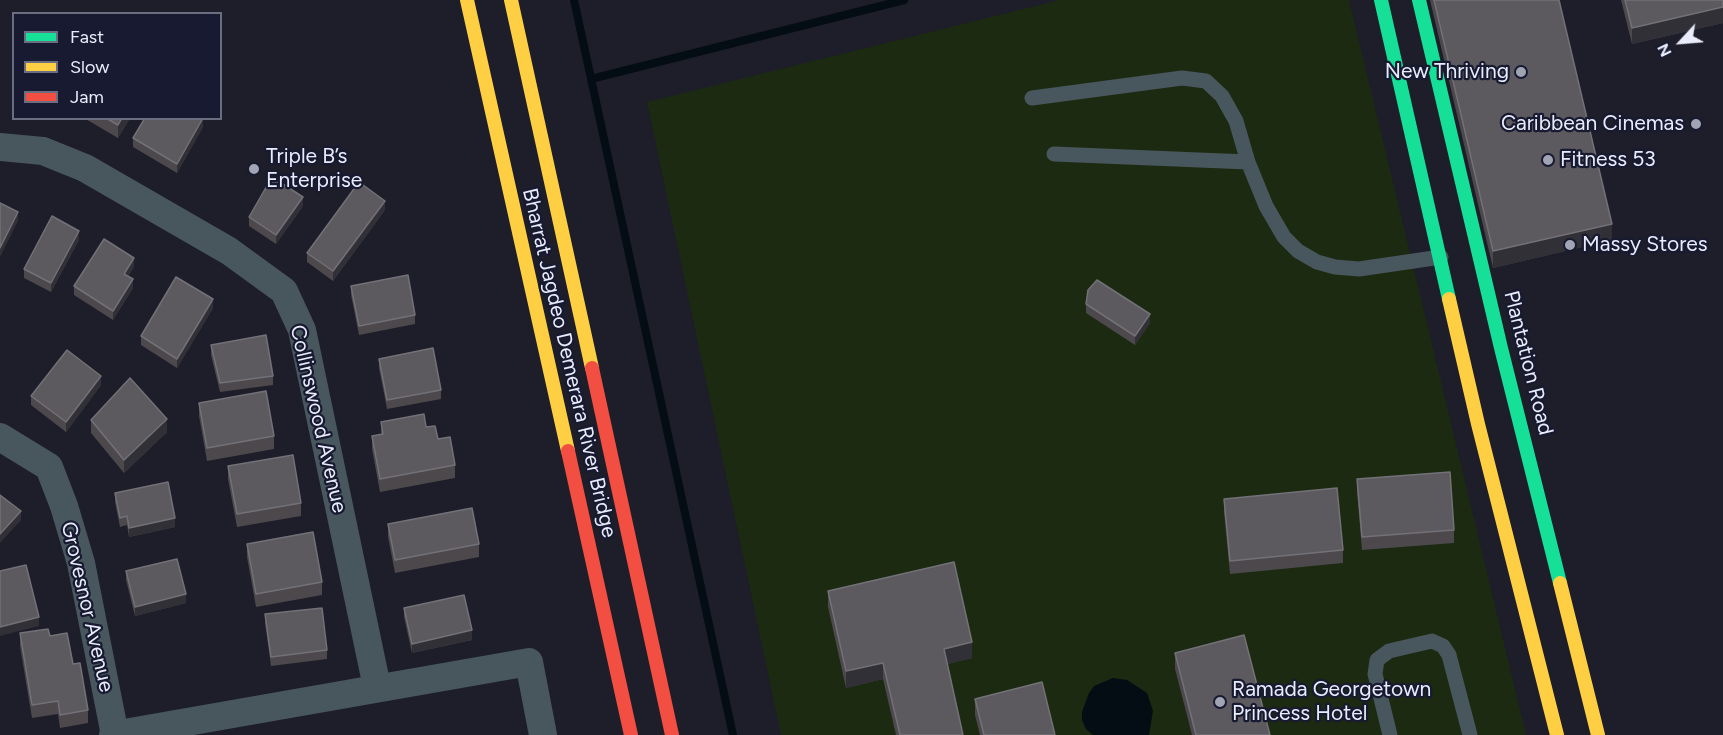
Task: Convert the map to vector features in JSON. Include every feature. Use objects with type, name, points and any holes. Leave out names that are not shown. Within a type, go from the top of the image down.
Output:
[{"type":"street","name":"Bharrat Jagdeo Demerara River Bridge","points":[[466,0],[631,735]]},
{"type":"street","name":"Bharrat Jagdeo Demerara River Bridge","points":[[511,0],[672,735]]},
{"type":"street","points":[[1381,0],[1478,424],[1557,735]]},
{"type":"street","name":"Plantation Road","points":[[1419,0],[1598,735]]},
{"type":"street","name":"Collinswood Avenue","points":[[0,147],[43,151],[84,168],[229,251],[284,291],[302,330],[377,687]]},
{"type":"street","name":"Grovesnor Avenue","points":[[0,437],[49,466],[81,563],[114,735]]},
{"type":"street","points":[[114,735],[529,662],[543,735]]},
{"type":"lane","points":[[1032,98],[1182,78],[1206,81],[1222,96],[1236,121],[1248,162],[1266,206],[1284,237],[1298,251],[1317,262],[1335,267],[1359,269],[1441,257]]},
{"type":"lane","points":[[1054,154],[1248,162]]},
{"type":"lane","points":[[1390,735],[1375,674],[1377,660],[1389,651],[1432,642],[1443,646],[1449,655],[1470,735]]},
{"type":"green space","points":[[1060,0],[1349,0],[1526,735],[1266,735],[1175,669],[1192,735],[1051,735],[976,715],[980,735],[781,735],[647,102]]},
{"type":"shaded area","points":[[1113,678],[1127,680],[1147,693],[1153,711],[1149,735],[1093,735],[1086,729],[1082,720],[1082,712],[1089,693],[1094,686]]},
{"type":"building","points":[[1434,0],[1559,0],[1612,224],[1493,251]]},
{"type":"building","points":[[1625,0],[1723,0],[1723,7],[1632,28]]},
{"type":"building","points":[[109,120],[121,120],[118,125]]},
{"type":"building","points":[[144,120],[202,120],[177,164],[133,138]]},
{"type":"building","points":[[272,177],[303,197],[276,235],[249,217]]},
{"type":"building","points":[[359,182],[385,201],[333,271],[307,253]]},
{"type":"building","points":[[0,203],[18,212],[0,248]]},
{"type":"building","points":[[52,216],[79,231],[51,283],[24,269]]},
{"type":"building","points":[[104,239],[134,258],[124,274],[133,279],[113,311],[74,286]]},
{"type":"building","points":[[408,275],[415,315],[359,326],[351,286]]},
{"type":"building","points":[[176,277],[213,299],[177,359],[141,336]]},
{"type":"building","points":[[1097,280],[1150,314],[1135,336],[1086,304],[1088,290]]},
{"type":"building","points":[[266,335],[273,376],[220,383],[211,345]]},
{"type":"building","points":[[433,348],[441,390],[387,400],[379,359]]},
{"type":"building","points":[[67,350],[101,376],[66,422],[31,396]]},
{"type":"building","points":[[130,378],[167,419],[124,460],[91,420]]},
{"type":"building","points":[[266,391],[274,436],[207,448],[199,403]]},
{"type":"building","points":[[424,414],[426,427],[435,426],[438,439],[450,437],[455,465],[380,479],[372,436],[383,434],[381,422]]},
{"type":"building","points":[[293,455],[301,503],[237,514],[228,466]]},
{"type":"building","points":[[1450,472],[1454,530],[1362,537],[1357,479]]},
{"type":"building","points":[[168,482],[175,518],[129,528],[127,516],[120,518],[115,493]]},
{"type":"building","points":[[1337,488],[1343,550],[1230,561],[1224,499]]},
{"type":"building","points":[[0,495],[21,511],[0,534]]},
{"type":"building","points":[[472,508],[479,544],[395,560],[388,524]]},
{"type":"building","points":[[313,532],[322,582],[256,594],[247,544]]},
{"type":"building","points":[[177,559],[186,594],[135,607],[126,571]]},
{"type":"building","points":[[954,562],[972,642],[944,649],[963,735],[900,735],[883,663],[846,671],[828,591]]},
{"type":"building","points":[[26,565],[39,617],[0,627],[0,571]]},
{"type":"building","points":[[464,595],[472,630],[412,644],[404,608]]},
{"type":"building","points":[[322,608],[327,650],[271,657],[265,614]]},
{"type":"building","points":[[48,629],[50,636],[67,633],[73,664],[80,663],[88,710],[60,715],[58,701],[32,705],[20,633]]},
{"type":"building","name":"Ramada Georgetown Princess Hotel","points":[[1244,635],[1270,735],[1196,735],[1175,653]]},
{"type":"building","points":[[1042,682],[1055,735],[984,735],[975,699]]},
{"type":"waterway","points":[[574,0],[733,735]]},
{"type":"waterway","points":[[591,79],[904,0]]},
{"type":"traffic: fast","points":[[1381,0],[1449,299]]},
{"type":"traffic: fast","points":[[1419,0],[1501,348],[1560,583]]},
{"type":"traffic: slow","points":[[467,0],[568,451]]},
{"type":"traffic: slow","points":[[511,0],[592,368]]},
{"type":"traffic: slow","points":[[1449,299],[1478,424],[1557,735]]},
{"type":"traffic: slow","points":[[1560,583],[1598,735]]},
{"type":"traffic: jam","points":[[592,368],[672,735]]},
{"type":"traffic: jam","points":[[568,451],[631,735]]},
{"type":"place","name":"New Thriving","points":[[1521,72]]},
{"type":"place","name":"Caribbean Cinemas","points":[[1696,124]]},
{"type":"place","name":"Fitness 53","points":[[1548,160]]},
{"type":"place","name":"Triple B’s Enterprise","points":[[254,169]]},
{"type":"place","name":"Massy Stores","points":[[1570,245]]},
{"type":"place","name":"Ramada Georgetown Princess Hotel","points":[[1220,702]]}]
